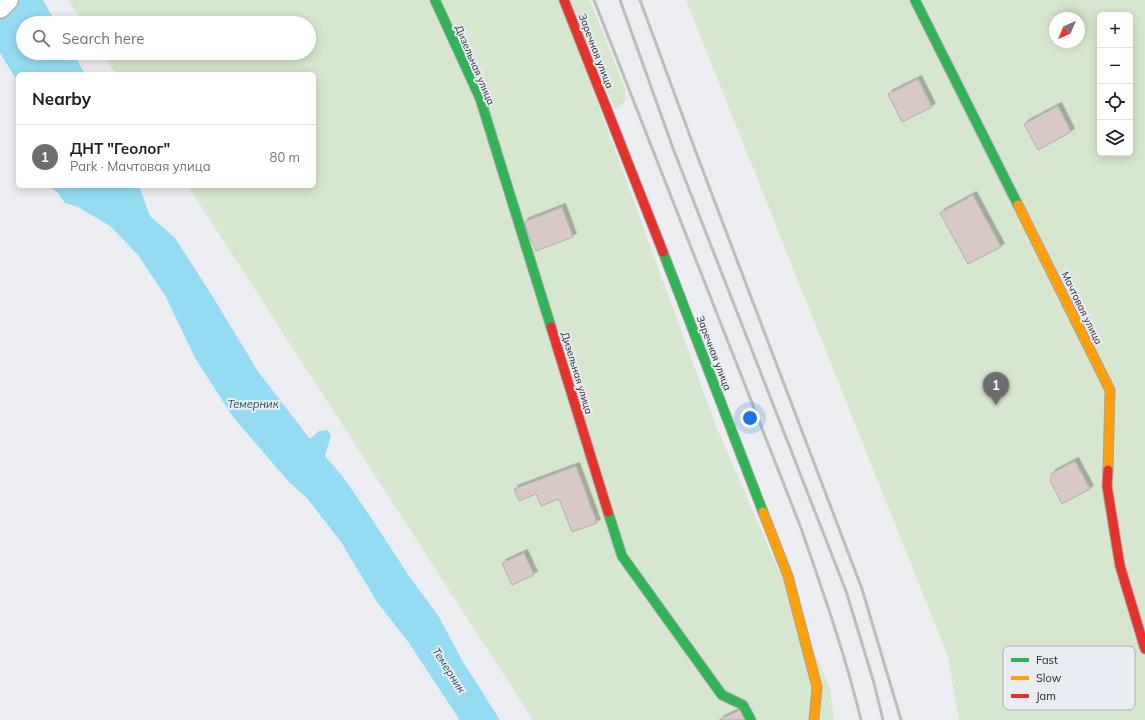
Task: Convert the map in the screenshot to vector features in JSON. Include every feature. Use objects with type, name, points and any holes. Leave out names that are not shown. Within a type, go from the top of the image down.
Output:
[{"type":"street","points":[[0,8],[8,0]]},
{"type":"street","name":"Дизельная улица","points":[[435,0],[480,98],[622,556],[722,694],[743,705],[751,720]]},
{"type":"street","name":"Заречная улица","points":[[564,0],[788,576],[816,687],[814,720]]},
{"type":"street","name":"Мачтовая улица","points":[[915,0],[1004,175],[1110,390],[1107,486],[1120,566],[1145,649]]},
{"type":"green space","points":[[68,0],[560,0],[718,431],[830,688],[834,720],[533,720],[189,188],[316,188],[316,72],[115,72],[107,60],[316,60],[316,16],[78,16]]},
{"type":"green space","points":[[567,0],[590,0],[625,89],[625,101],[621,106],[615,109]]},
{"type":"green space","points":[[686,0],[1145,0],[1145,720],[959,720],[948,657]]},
{"type":"water","points":[[0,0],[43,0],[52,16],[16,16],[16,60],[77,60],[84,72],[16,72],[16,79],[0,53]]},
{"type":"water","name":"Темерник","points":[[51,188],[140,188],[150,216],[175,238],[257,370],[310,439],[319,431],[328,430],[331,436],[325,456],[343,477],[409,576],[439,617],[463,662],[500,720],[458,720],[459,719],[409,643],[377,602],[341,542],[307,498],[289,482],[233,417],[195,358],[166,297],[138,255],[110,226],[78,207],[65,203],[57,192]]},
{"type":"building","points":[[918,79],[932,107],[902,122],[888,94]]},
{"type":"building","points":[[1058,106],[1071,132],[1038,150],[1024,124]]},
{"type":"building","points":[[973,195],[1001,247],[968,264],[940,213]]},
{"type":"building","points":[[562,207],[573,237],[536,251],[524,222]]},
{"type":"building","points":[[1075,461],[1090,489],[1062,504],[1050,481],[1052,473]]},
{"type":"building","points":[[576,466],[597,523],[572,532],[559,499],[541,506],[536,494],[519,501],[514,489]]},
{"type":"building","points":[[524,553],[534,575],[512,585],[502,563]]},
{"type":"building","points":[[742,709],[746,720],[719,720]]},
{"type":"railway","points":[[594,0],[801,528],[841,647],[861,720]]},
{"type":"railway","points":[[620,0],[674,151],[846,591],[874,683],[883,720]]},
{"type":"railway","points":[[640,0],[697,155],[862,589],[901,720]]},
{"type":"traffic: fast","points":[[435,0],[480,98],[551,327]]},
{"type":"traffic: fast","points":[[915,0],[1018,205]]},
{"type":"traffic: fast","points":[[663,252],[763,512]]},
{"type":"traffic: fast","points":[[608,512],[622,556],[722,695],[743,705],[751,720]]},
{"type":"traffic: slow","points":[[1018,205],[1110,390],[1108,470]]},
{"type":"traffic: slow","points":[[763,512],[788,576],[817,687],[814,720]]},
{"type":"traffic: jam","points":[[564,0],[663,252]]},
{"type":"traffic: jam","points":[[551,327],[608,512]]},
{"type":"traffic: jam","points":[[1108,470],[1107,486],[1120,566],[1145,649]]},
{"type":"place","name":"ДНТ \"Геолог\"","points":[[996,405]]}]
